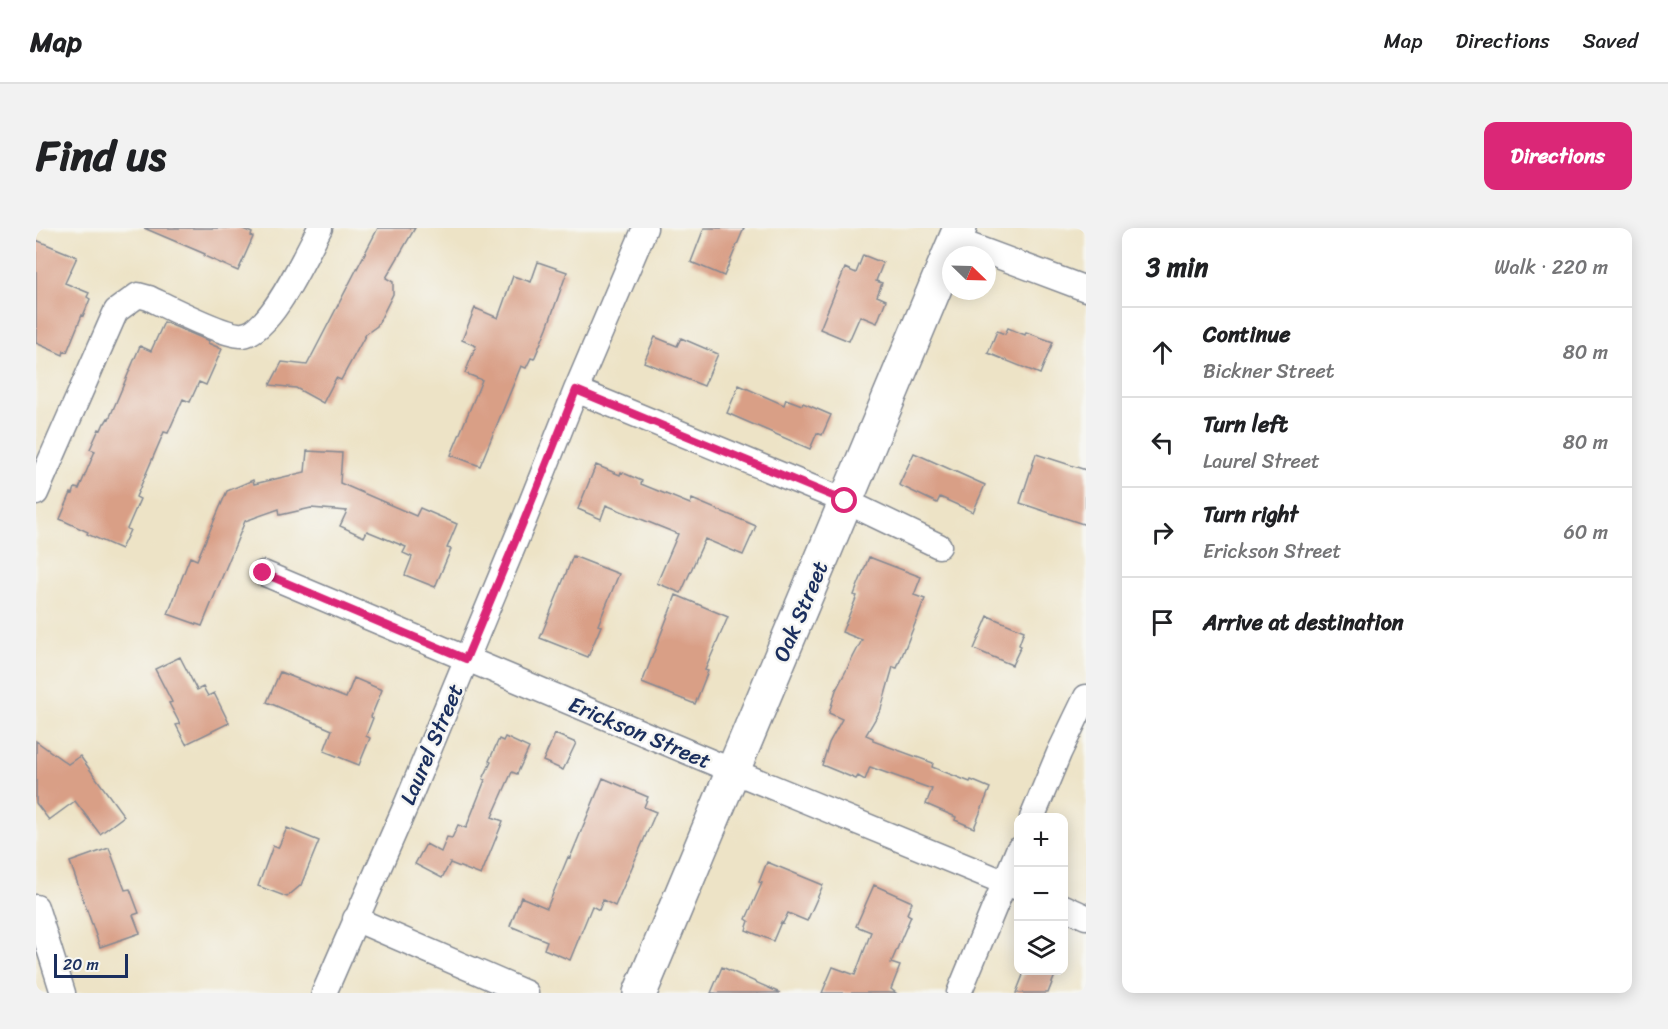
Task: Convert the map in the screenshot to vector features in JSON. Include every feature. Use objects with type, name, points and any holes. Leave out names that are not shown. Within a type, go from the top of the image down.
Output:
[{"type":"street","points":[[36,493],[116,311],[138,295],[226,333],[243,335],[256,330],[274,311],[319,228]]},
{"type":"street","name":"Laurel Street","points":[[324,993],[407,802],[645,228]]},
{"type":"street","points":[[957,234],[1086,289]]},
{"type":"street","name":"Oak Street","points":[[640,993],[957,234]]},
{"type":"street","points":[[576,390],[845,501],[939,546]]},
{"type":"street","name":"Erickson Street","points":[[263,573],[1012,886]]},
{"type":"street","points":[[1034,813],[1086,697]]},
{"type":"street","points":[[959,993],[1012,886],[1015,867]]},
{"type":"street","points":[[36,906],[63,993]]},
{"type":"street","points":[[1068,909],[1086,917]]},
{"type":"street","points":[[356,919],[526,993]]},
{"type":"building","points":[[144,228],[241,228],[252,233],[253,237],[238,271]]},
{"type":"building","points":[[378,228],[415,228],[386,278],[393,282],[393,294],[377,326],[366,334],[341,380],[336,378],[323,403],[296,388],[270,385],[282,362],[307,365]]},
{"type":"building","points":[[704,228],[744,228],[724,276],[691,262]]},
{"type":"building","points":[[36,240],[77,257],[65,283],[89,293],[87,297],[90,299],[83,316],[67,352],[64,351],[63,355],[36,343]]},
{"type":"building","points":[[863,255],[883,263],[876,281],[882,283],[877,296],[886,300],[877,323],[860,316],[849,341],[820,329],[845,268],[856,273]]},
{"type":"building","points":[[538,262],[567,272],[534,359],[531,358],[526,368],[521,366],[480,466],[451,455],[482,380],[465,373],[476,346],[462,340],[475,308],[498,318],[513,276],[531,282]]},
{"type":"building","points":[[164,322],[222,349],[206,385],[199,382],[190,402],[183,399],[168,433],[164,432],[136,497],[140,499],[121,549],[60,519],[71,493],[73,494],[75,488],[79,489],[95,451],[90,449],[99,429],[101,430],[109,419],[140,346],[151,351]]},
{"type":"building","points":[[1008,328],[1053,342],[1040,374],[988,353],[997,331],[1005,334]]},
{"type":"building","points":[[655,337],[677,346],[681,338],[718,354],[704,386],[644,362]]},
{"type":"building","points":[[739,385],[784,405],[786,399],[802,405],[803,403],[831,415],[822,435],[817,433],[810,449],[727,413]]},
{"type":"building","points":[[307,451],[342,453],[340,483],[416,516],[420,508],[457,524],[447,548],[451,549],[435,587],[405,575],[412,557],[403,553],[406,547],[367,531],[364,537],[340,526],[347,511],[311,508],[280,515],[279,509],[245,521],[202,626],[168,614],[190,557],[197,560],[227,491],[253,480],[254,484],[305,472]]},
{"type":"building","points":[[914,453],[985,485],[973,512],[940,497],[937,503],[899,485]]},
{"type":"building","points":[[1036,454],[1086,470],[1086,525],[1020,503]]},
{"type":"building","points":[[596,465],[620,475],[621,472],[642,481],[641,484],[690,504],[692,499],[756,526],[743,555],[705,539],[681,593],[657,583],[678,534],[606,505],[601,519],[578,509]]},
{"type":"building","points":[[573,556],[619,574],[598,625],[601,626],[588,657],[540,638]]},
{"type":"building","points":[[869,557],[921,577],[914,595],[925,599],[897,668],[893,667],[881,709],[866,735],[873,738],[873,741],[933,763],[932,767],[990,788],[974,828],[926,804],[932,789],[870,767],[865,780],[858,776],[856,779],[822,765],[829,743],[842,719],[829,713],[836,690],[862,640],[842,632],[857,596],[854,595]]},
{"type":"building","points":[[676,595],[728,617],[705,670],[708,671],[695,704],[642,683]]},
{"type":"building","points":[[988,616],[1024,631],[1019,645],[1021,646],[1012,665],[974,649]]},
{"type":"building","points":[[180,657],[197,690],[203,687],[208,696],[214,693],[229,723],[186,744],[176,725],[180,724],[169,703],[172,702],[155,669]]},
{"type":"building","points":[[280,672],[346,698],[354,678],[382,690],[366,736],[370,738],[359,765],[324,751],[332,730],[267,702]]},
{"type":"building","points":[[555,734],[576,743],[563,770],[543,761]]},
{"type":"building","points":[[505,737],[529,748],[517,774],[512,772],[492,817],[503,821],[481,875],[450,863],[442,878],[415,864],[426,844],[441,852],[447,837],[452,838],[458,825],[466,828],[485,780],[483,779],[491,762],[489,761],[499,739],[503,741]]},
{"type":"building","points":[[36,741],[68,764],[80,756],[124,816],[100,834],[75,801],[49,820],[36,803]]},
{"type":"building","points":[[603,778],[648,797],[644,807],[656,812],[615,906],[603,900],[599,910],[592,906],[570,960],[544,949],[547,941],[510,926],[521,897],[547,908]]},
{"type":"building","points":[[287,828],[319,841],[301,885],[287,897],[258,886],[273,846],[278,848]]},
{"type":"building","points":[[109,848],[125,890],[130,889],[139,913],[133,915],[140,933],[100,947],[70,862]]},
{"type":"building","points":[[767,862],[823,885],[807,921],[788,913],[783,923],[781,922],[773,941],[746,930],[749,921],[746,919],[762,883],[759,882]]},
{"type":"building","points":[[874,885],[912,902],[907,914],[911,916],[891,963],[900,966],[891,989],[896,993],[822,993],[833,967],[855,975],[871,932],[856,926]]},
{"type":"building","points":[[722,967],[780,993],[711,993]]},
{"type":"building","points":[[1023,975],[1055,975],[1048,993],[1016,993]]},
{"type":"route","points":[[263,573],[466,659],[576,390],[845,501]]}]
